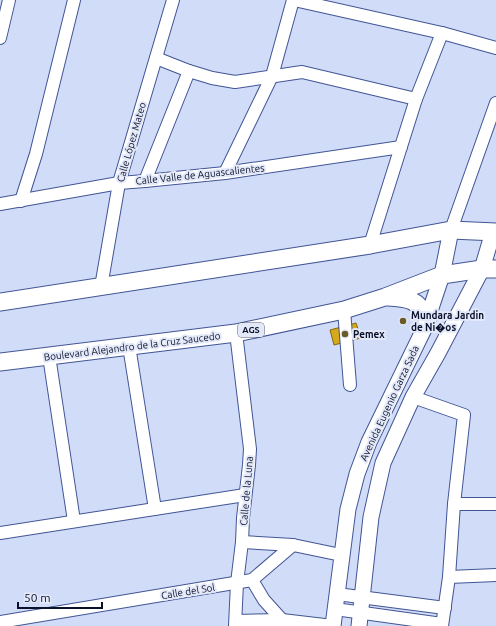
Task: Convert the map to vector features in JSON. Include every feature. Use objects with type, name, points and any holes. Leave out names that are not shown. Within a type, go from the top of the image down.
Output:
[{"type":"highway","points":[[0,302],[370,245],[451,230],[495,231]]},
{"type":"highway","name":"Boulevard Alejandro de la Cruz Saucedo","points":[[0,362],[236,333],[344,310],[385,297],[442,275],[489,269]]},
{"type":"highway","points":[[385,297],[406,298],[418,304],[424,311],[427,320]]},
{"type":"main road","name":"Avenida Eugenio Garza Sada","points":[[333,626],[348,509],[357,474],[369,442],[424,330],[442,275],[451,230]]},
{"type":"main road","name":"Avenida Eugenio Garza Sada","points":[[359,620],[371,517],[383,463],[413,397],[489,269],[495,231]]},
{"type":"street","points":[[0,38],[9,0]]},
{"type":"street","points":[[21,201],[36,154],[74,0]]},
{"type":"street","name":"Calle López Mateo","points":[[101,287],[119,183],[173,0]]},
{"type":"street","points":[[225,173],[272,76],[294,0],[442,33],[496,48]]},
{"type":"street","points":[[370,245],[416,99],[442,33]]},
{"type":"street","points":[[156,58],[212,78],[235,82],[302,72],[416,99]]},
{"type":"street","points":[[146,181],[189,71]]},
{"type":"street","points":[[451,230],[496,103]]},
{"type":"street","name":"Calle Valle de Aguascalientes","points":[[0,204],[119,183],[225,173],[401,147]]},
{"type":"street","points":[[344,310],[350,385]]},
{"type":"street","name":"Calle de la Luna","points":[[236,333],[250,449],[237,583],[236,624]]},
{"type":"street","points":[[129,346],[156,508]]},
{"type":"street","points":[[49,356],[74,521]]},
{"type":"street","points":[[335,609],[359,620],[442,625],[449,577],[454,504],[464,415],[413,397]]},
{"type":"street","points":[[0,533],[245,495]]},
{"type":"street","points":[[454,504],[496,504]]},
{"type":"street","points":[[242,542],[293,545],[341,555]]},
{"type":"street","name":"Calle del Sol","points":[[0,622],[252,580],[293,545]]},
{"type":"street","points":[[449,577],[496,575]]},
{"type":"street","points":[[252,580],[264,600],[282,620]]},
{"type":"street","points":[[337,594],[445,608]]},
{"type":"street","points":[[236,624],[282,620],[333,626]]},
{"type":"building","name":"Pemex","points":[[356,323],[361,338],[334,345],[330,330]]},
{"type":"place","name":"Mundara Jardin de Ni�os","points":[[403,321]]},
{"type":"place","name":"Pemex","points":[[345,334]]}]
